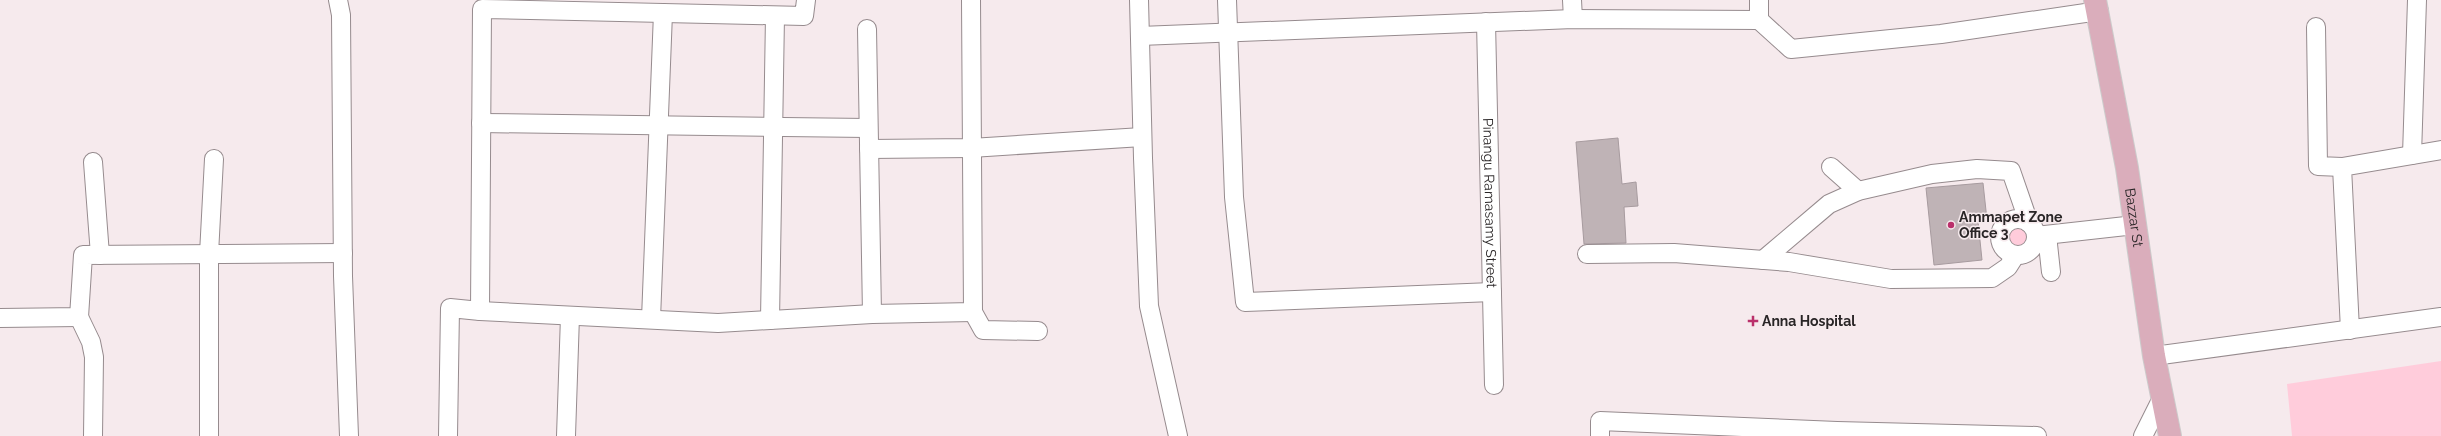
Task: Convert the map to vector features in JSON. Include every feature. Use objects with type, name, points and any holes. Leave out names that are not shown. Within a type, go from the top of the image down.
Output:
[{"type":"main road","name":"Bazzar St","points":[[2097,8],[2127,168],[2154,356],[2170,436]]},
{"type":"street","points":[[338,0],[341,38],[343,253],[349,436]]},
{"type":"street","points":[[480,312],[482,10],[804,16],[806,0]]},
{"type":"street","points":[[970,0],[973,312],[983,330],[1038,331]]},
{"type":"street","points":[[1139,0],[1142,137],[1150,306],[1178,436]]},
{"type":"street","points":[[1227,0],[1234,197],[1245,302],[1492,292]]},
{"type":"street","points":[[1572,0],[1573,19]]},
{"type":"street","points":[[1758,0],[1759,20]]},
{"type":"street","points":[[2412,155],[2417,0]]},
{"type":"street","points":[[1140,36],[1573,19],[1759,20],[1791,50],[1941,34],[2097,8]]},
{"type":"street","points":[[652,319],[663,13]]},
{"type":"street","points":[[770,320],[775,16]]},
{"type":"street","name":"Pinangu Ramasamy Street","points":[[1486,22],[1494,385]]},
{"type":"street","points":[[2316,27],[2318,166],[2342,167],[2441,150]]},
{"type":"street","points":[[867,29],[872,314]]},
{"type":"street","points":[[481,123],[868,128]]},
{"type":"street","points":[[868,149],[972,148],[1142,137]]},
{"type":"street","points":[[209,436],[209,254],[214,159]]},
{"type":"street","points":[[93,162],[100,255]]},
{"type":"street","points":[[1831,167],[1858,190]]},
{"type":"street","points":[[2342,167],[2350,330]]},
{"type":"street","points":[[1763,260],[1829,204],[1858,190],[1932,174],[1977,169],[2011,171],[2037,231],[2051,272]]},
{"type":"street","points":[[2037,231],[2032,250],[2027,254],[2016,256],[2010,254],[2001,245],[2000,234],[2002,228],[2011,220],[2023,220],[2037,231],[2135,225]]},
{"type":"street","points":[[93,436],[94,357],[91,342],[78,317],[83,255],[343,253]]},
{"type":"street","points":[[1587,254],[1674,253],[1789,262],[1891,279],[1992,278],[2008,267],[2016,256]]},
{"type":"street","points":[[448,436],[450,308],[480,312],[718,322],[872,314],[973,312]]},
{"type":"street","points":[[566,436],[570,316]]},
{"type":"street","points":[[0,318],[78,317]]},
{"type":"street","points":[[2154,356],[2441,317]]},
{"type":"street","points":[[2143,436],[2162,398]]},
{"type":"street","points":[[1600,436],[1600,421],[1748,432],[2037,436]]},
{"type":"shaded area","points":[[2012,225],[2022,225],[2029,232],[2029,242],[2022,249],[2012,249],[2005,242],[2005,232]]},
{"type":"shaded area","points":[[2441,361],[2441,436],[2292,436],[2287,384]]},
{"type":"building","points":[[1618,138],[1622,184],[1636,182],[1638,206],[1624,207],[1626,243],[1584,244],[1576,142]]},
{"type":"building","name":"Ammapet Zone Office 3","points":[[1983,183],[1987,220],[1978,221],[1982,260],[1934,265],[1926,188]]},
{"type":"place","name":"Ammapet Zone Office 3","points":[[1951,225]]},
{"type":"place","name":"Anna Hospital","points":[[1753,321]]}]
